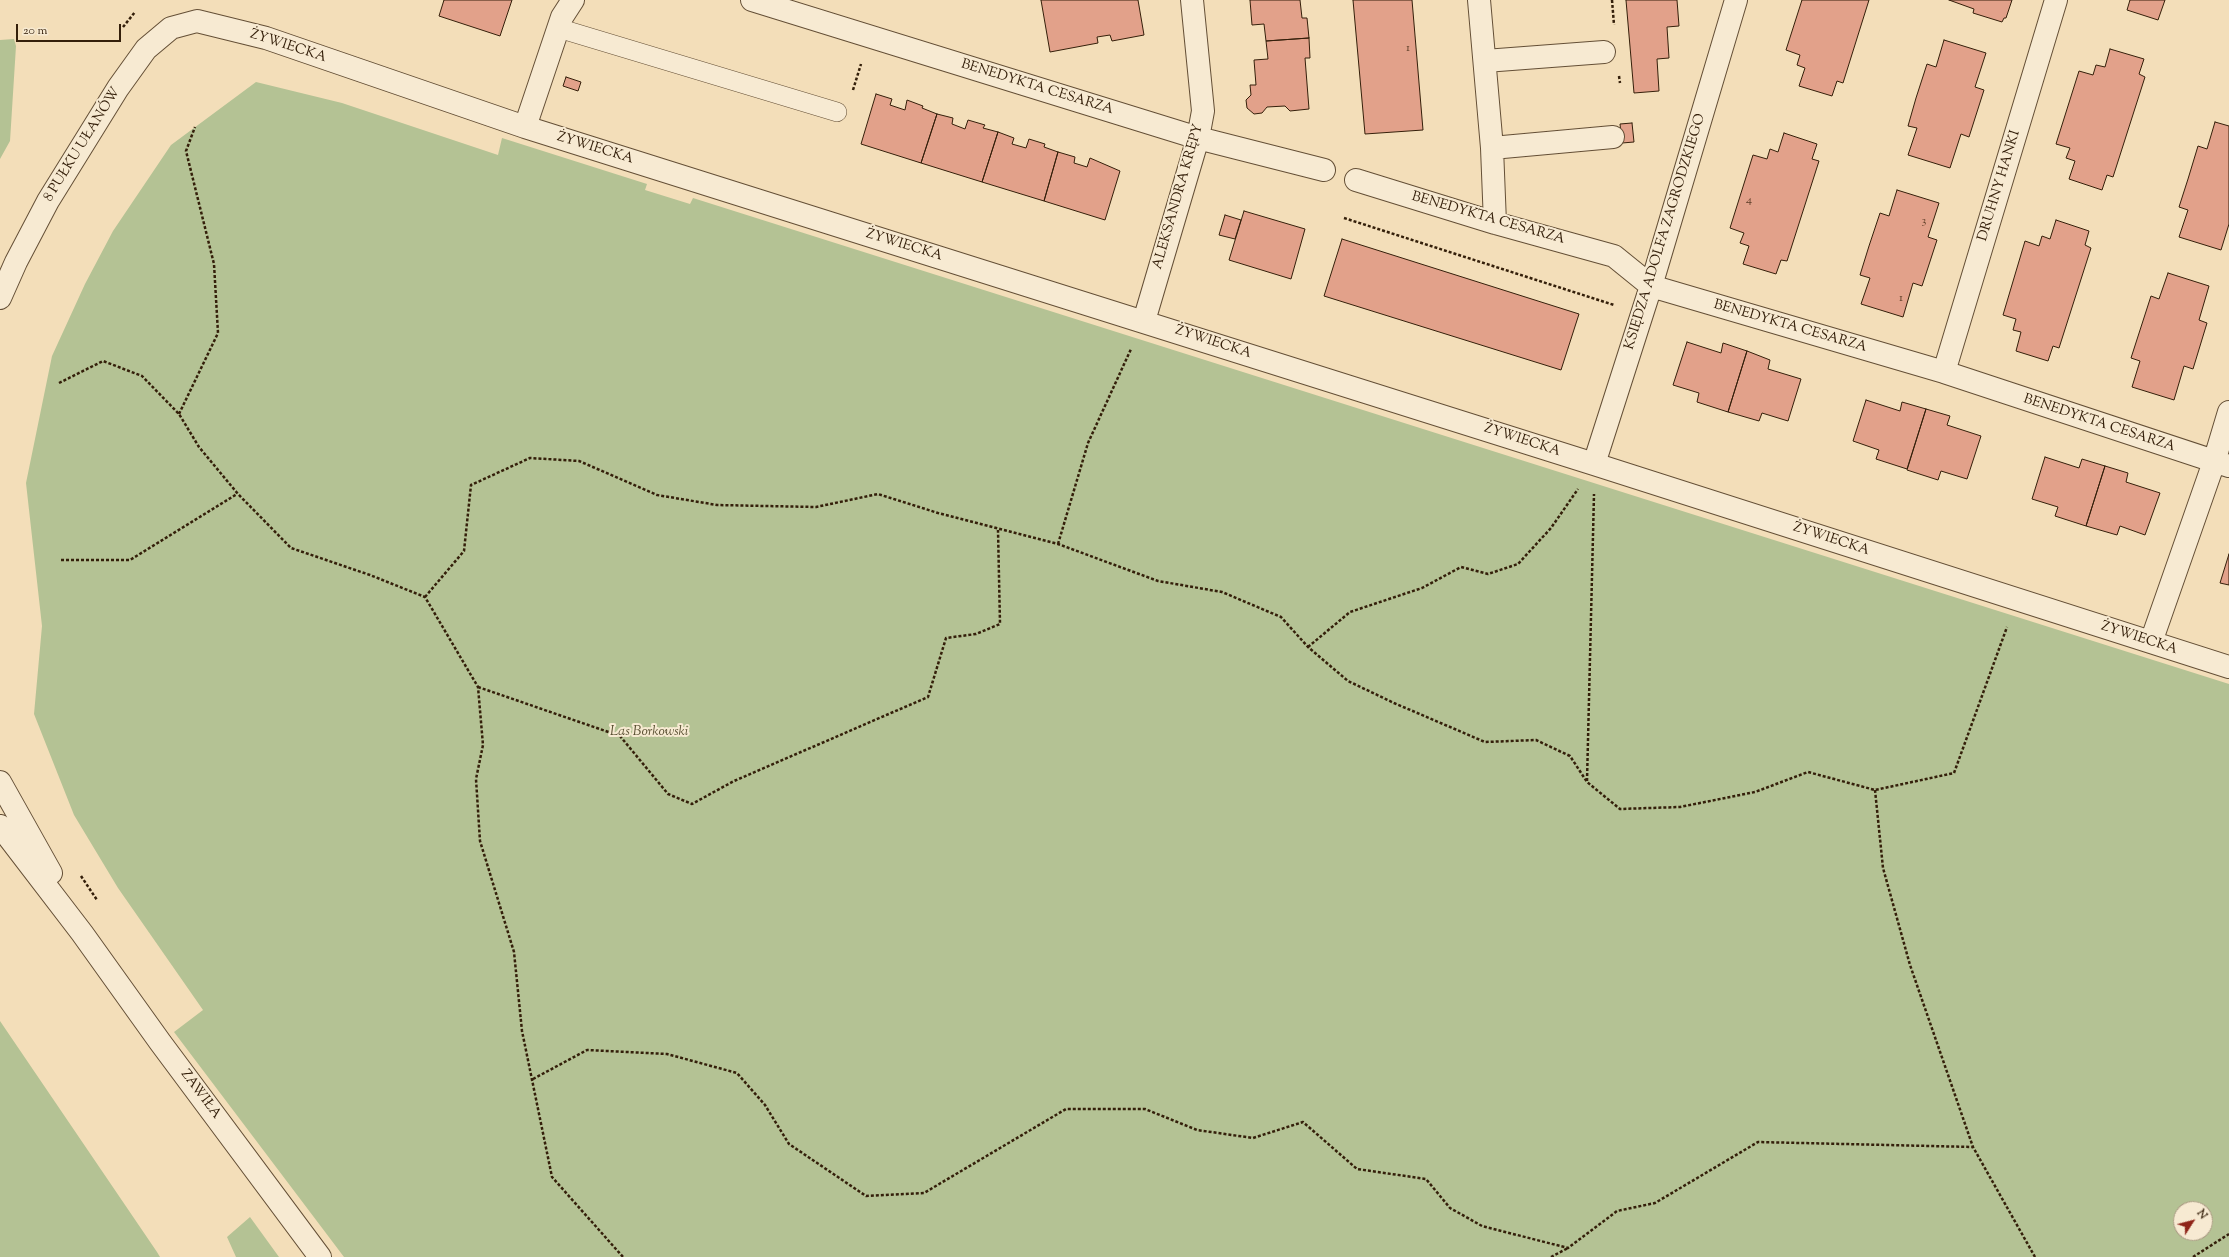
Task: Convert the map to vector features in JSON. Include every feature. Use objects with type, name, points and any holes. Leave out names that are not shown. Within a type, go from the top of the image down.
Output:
[{"type":"street","points":[[525,127],[562,17],[573,0]]},
{"type":"street","name":"BENEDYKTA CESARZA","points":[[752,0],[1198,138],[1324,170]]},
{"type":"street","name":"ALEKSANDRA KRĘPY","points":[[1144,322],[1198,138],[1203,110],[1192,0]]},
{"type":"street","points":[[1479,0],[1492,148],[1495,223]]},
{"type":"street","name":"KSIĘDZA ADOLFA ZAGRODZKIEGO","points":[[1594,464],[1650,286],[1736,0]]},
{"type":"street","name":"DRUHNY HANKI","points":[[1944,372],[2056,0]]},
{"type":"street","name":"ŻYWIECKA","points":[[197,21],[266,38],[525,127],[1594,464],[2229,667]]},
{"type":"street","name":"8 PUŁKU UŁANÓW","points":[[0,298],[16,262],[48,201],[118,88],[146,49],[171,28],[197,21]]},
{"type":"street","points":[[1485,61],[1604,52]]},
{"type":"street","points":[[1492,148],[1613,137]]},
{"type":"street","name":"BENEDYKTA CESARZA","points":[[1356,180],[1495,223],[1614,256],[1650,286],[1944,372],[2222,464]]},
{"type":"street","points":[[2151,642],[2222,464],[2229,412]]},
{"type":"street","name":"ZAWIŁA","points":[[0,782],[82,932]]},
{"type":"street","name":"ZAWIŁA","points":[[0,826],[82,932],[160,1042],[320,1257]]},
{"type":"lane","points":[[558,28],[836,112]]},
{"type":"path","points":[[836,112],[846,111],[870,36]]},
{"type":"path","points":[[179,414],[218,333],[214,264],[186,151],[195,127]]},
{"type":"path","points":[[1344,218],[1620,307]]},
{"type":"path","points":[[1058,544],[1088,443],[1144,322]]},
{"type":"path","points":[[59,383],[103,361],[142,376],[179,414],[199,447],[238,494],[291,548],[370,575],[425,597],[478,687],[483,745],[476,779],[480,841],[514,952],[522,1031],[552,1177],[623,1257]]},
{"type":"path","points":[[425,597],[464,551],[471,485],[530,458],[578,461],[658,495],[717,505],[816,507],[878,494],[998,530],[1058,544],[1158,581],[1222,592],[1281,617],[1308,647],[1348,681],[1394,704],[1485,742],[1536,740],[1570,756],[1587,782],[1620,808],[1680,807],[1755,792],[1808,772],[1875,790],[1954,773],[2017,600]]},
{"type":"path","points":[[1308,647],[1350,612],[1422,588],[1461,567],[1488,574],[1518,564],[1551,528],[1594,464]]},
{"type":"path","points":[[1587,782],[1594,464]]},
{"type":"path","points":[[60,560],[130,560],[238,494]]},
{"type":"path","points":[[478,687],[620,736],[668,794],[692,804],[734,782],[928,697],[946,638],[976,634],[1000,624],[998,530]]},
{"type":"path","points":[[1875,790],[1883,868],[1910,966],[1973,1147],[2036,1257]]},
{"type":"path","points":[[533,1079],[587,1050],[667,1054],[737,1074],[765,1105],[789,1144],[866,1196],[924,1193],[1066,1109],[1145,1109],[1197,1130],[1253,1138],[1303,1122],[1357,1169],[1426,1179],[1450,1208],[1482,1226],[1568,1248]]},
{"type":"path","points":[[1551,1257],[1568,1248],[1617,1211],[1655,1203],[1758,1142],[1973,1147]]},
{"type":"path","points":[[2193,1257],[2229,1234]]},
{"type":"green space","points":[[14,39],[16,46],[10,141],[0,159],[0,40]]},
{"type":"green space","name":"Las Borkowski","points":[[256,82],[342,103],[498,155],[502,138],[647,184],[645,190],[690,204],[693,198],[2229,684],[2229,1257],[344,1257],[174,1032],[203,1010],[118,888],[74,815],[34,714],[42,626],[26,483],[52,356],[85,284],[113,231],[171,145]]},
{"type":"green space","points":[[0,1021],[157,1252],[160,1257],[0,1257]]},
{"type":"green space","points":[[250,1217],[279,1257],[236,1257],[227,1237]]},
{"type":"building","points":[[444,0],[512,0],[500,36],[439,16]]},
{"type":"building","points":[[1041,0],[1138,0],[1144,35],[1112,41],[1110,35],[1097,37],[1098,43],[1050,52]]},
{"type":"building","points":[[1250,0],[1300,0],[1302,18],[1307,18],[1309,38],[1266,41],[1264,24],[1252,25]]},
{"type":"building","points":[[1353,0],[1412,0],[1423,130],[1365,134]]},
{"type":"building","points":[[1626,0],[1677,0],[1679,26],[1667,27],[1669,58],[1657,59],[1659,91],[1634,93]]},
{"type":"building","points":[[1802,0],[1869,0],[1843,83],[1837,81],[1832,96],[1799,86],[1805,68],[1797,65],[1800,55],[1786,50]]},
{"type":"building","points":[[1949,0],[2012,0],[2006,18],[2004,18],[2002,22],[1973,13],[1974,9]]},
{"type":"building","points":[[2130,0],[2165,0],[2158,20],[2127,10]]},
{"type":"building","points":[[1309,38],[1310,58],[1305,58],[1309,109],[1290,111],[1285,106],[1267,107],[1262,113],[1254,114],[1247,108],[1246,100],[1251,95],[1250,85],[1256,85],[1254,60],[1268,59],[1266,41]]},
{"type":"building","points":[[1944,40],[1986,53],[1975,87],[1984,90],[1969,137],[1961,134],[1950,168],[1908,155],[1917,128],[1908,126],[1916,98],[1927,64],[1936,67]]},
{"type":"building","points":[[2110,49],[2144,59],[2139,74],[2145,77],[2113,177],[2107,175],[2102,190],[2069,179],[2075,161],[2066,158],[2070,148],[2056,144],[2079,71],[2093,75],[2096,65],[2105,67]]},
{"type":"building","points":[[566,77],[581,82],[578,91],[563,86]]},
{"type":"building","points":[[876,94],[892,99],[890,105],[905,110],[907,100],[923,106],[922,108],[937,114],[921,163],[861,144]]},
{"type":"building","points":[[937,114],[953,118],[952,124],[965,129],[968,120],[985,125],[983,128],[998,132],[982,182],[921,163]]},
{"type":"building","points":[[2215,122],[2229,126],[2229,224],[2221,250],[2179,237],[2188,210],[2179,207],[2198,146],[2207,149]]},
{"type":"building","points":[[1632,123],[1634,142],[1622,143],[1620,124]]},
{"type":"building","points":[[998,132],[1014,138],[1012,144],[1026,148],[1029,139],[1045,144],[1044,147],[1058,152],[1044,201],[982,182]]},
{"type":"building","points":[[1784,133],[1817,144],[1812,159],[1819,161],[1787,261],[1781,260],[1776,274],[1743,264],[1749,246],[1740,243],[1744,233],[1730,228],[1753,155],[1767,159],[1770,149],[1778,152]]},
{"type":"building","points":[[1058,152],[1075,157],[1074,163],[1087,167],[1090,158],[1120,171],[1105,220],[1044,201]]},
{"type":"building","points":[[1897,190],[1939,203],[1928,237],[1937,240],[1922,286],[1913,283],[1903,317],[1861,304],[1870,278],[1860,275],[1869,246],[1880,213],[1889,216]]},
{"type":"building","points":[[1244,211],[1305,229],[1291,279],[1229,260]]},
{"type":"building","points":[[1225,215],[1241,220],[1235,239],[1219,235]]},
{"type":"building","points":[[2056,220],[2089,231],[2085,245],[2091,248],[2059,348],[2053,346],[2048,361],[2016,351],[2021,332],[2013,330],[2016,319],[2003,315],[2025,241],[2039,246],[2042,236],[2050,239]]},
{"type":"building","points":[[1342,239],[1579,314],[1561,370],[1324,296]]},
{"type":"building","points":[[2168,273],[2209,286],[2199,320],[2207,323],[2193,369],[2184,366],[2174,400],[2132,387],[2140,361],[2131,358],[2151,296],[2159,299]]},
{"type":"building","points":[[1687,342],[1721,353],[1723,343],[1747,351],[1728,412],[1697,402],[1699,393],[1673,385]]},
{"type":"building","points":[[1747,351],[1770,360],[1768,369],[1801,379],[1788,421],[1762,413],[1759,421],[1728,412]]},
{"type":"building","points":[[1866,400],[1900,411],[1902,402],[1926,409],[1907,469],[1876,459],[1879,450],[1853,441]]},
{"type":"building","points":[[1926,409],[1950,416],[1947,425],[1981,436],[1967,479],[1941,471],[1938,480],[1907,470]]},
{"type":"building","points":[[2045,457],[2079,468],[2082,459],[2105,466],[2086,526],[2055,516],[2058,507],[2032,499]]},
{"type":"building","points":[[2105,466],[2128,473],[2126,482],[2160,493],[2145,535],[2120,526],[2117,535],[2086,526]]},
{"type":"building","points":[[2229,554],[2229,585],[2220,583]]}]
